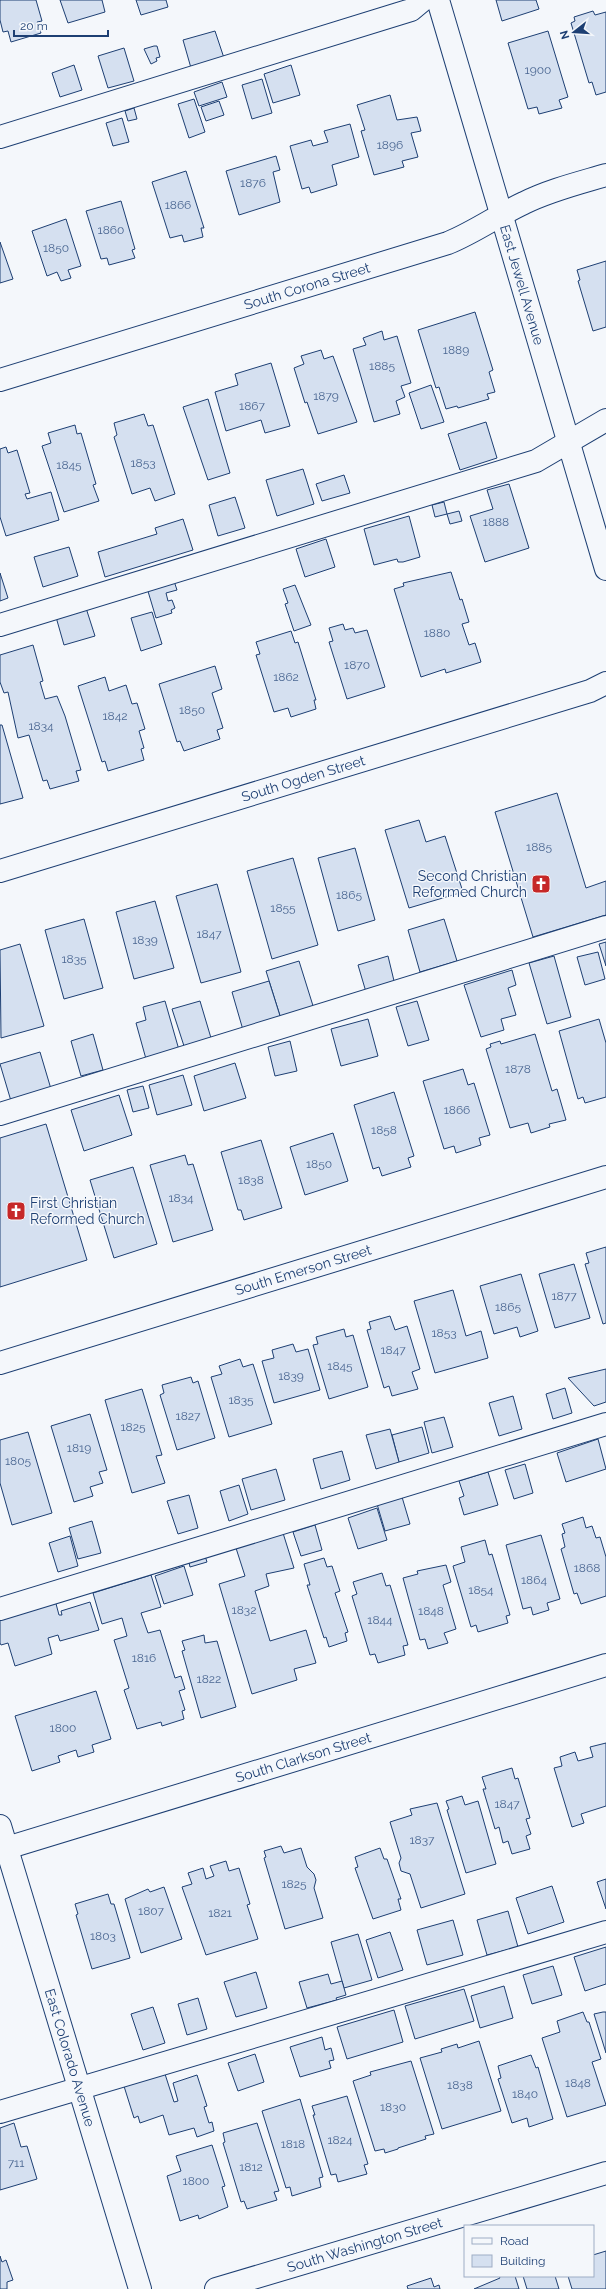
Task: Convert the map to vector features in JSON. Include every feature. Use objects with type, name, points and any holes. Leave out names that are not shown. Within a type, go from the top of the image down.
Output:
[{"type":"street","points":[[0,137],[404,12],[423,0]]},
{"type":"street","name":"East Jewell Avenue","points":[[438,0],[606,569]]},
{"type":"street","name":"South Corona Street","points":[[0,380],[448,243],[470,234],[502,215],[550,192],[606,175]]},
{"type":"street","points":[[0,625],[536,461],[606,420]]},
{"type":"street","name":"South Ogden Street","points":[[0,871],[590,691],[606,683]]},
{"type":"street","points":[[0,1114],[606,927]]},
{"type":"street","name":"South Emerson Street","points":[[0,1363],[606,1177]]},
{"type":"street","points":[[0,1608],[606,1424]]},
{"type":"street","name":"South Clarkson Street","points":[[3,1849],[606,1665]]},
{"type":"street","name":"East Colorado Avenue","points":[[0,1826],[3,1849],[80,2088],[140,2289]]},
{"type":"street","points":[[0,2112],[606,1932]]},
{"type":"street","name":"South Washington Street","points":[[216,2289],[606,2173]]},
{"type":"building","points":[[0,0],[36,0],[42,21],[37,22],[41,33],[11,42],[8,31],[3,32],[0,20]]},
{"type":"building","points":[[60,0],[102,0],[105,12],[68,23]]},
{"type":"building","points":[[136,0],[166,0],[168,7],[141,15]]},
{"type":"building","points":[[496,0],[536,0],[539,9],[502,21]]},
{"type":"building","points":[[593,11],[595,15],[606,12],[606,92],[596,95],[592,82],[589,83],[571,23],[575,21],[574,17]]},
{"type":"building","points":[[215,31],[224,58],[191,68],[183,40]]},
{"type":"building","points":[[548,31],[568,97],[559,100],[562,108],[539,114],[537,107],[528,109],[508,43]]},
{"type":"building","points":[[157,46],[160,57],[156,58],[157,61],[151,64],[144,49]]},
{"type":"building","points":[[124,48],[134,81],[108,88],[98,56]]},
{"type":"building","points":[[74,65],[82,90],[60,97],[52,73]]},
{"type":"building","points":[[291,65],[300,95],[273,103],[264,74]]},
{"type":"building","points":[[262,79],[272,113],[252,119],[242,85]]},
{"type":"building","points":[[222,82],[227,97],[199,106],[194,92]]},
{"type":"building","points":[[390,95],[397,120],[417,117],[421,131],[411,133],[418,157],[402,161],[404,167],[374,175],[361,131],[365,130],[357,105]]},
{"type":"building","points":[[194,99],[205,132],[189,138],[178,104]]},
{"type":"building","points":[[219,101],[224,115],[206,121],[201,107]]},
{"type":"building","points":[[134,108],[137,119],[128,121],[125,111]]},
{"type":"building","points":[[122,118],[129,142],[113,146],[106,123]]},
{"type":"building","points":[[350,124],[359,157],[332,165],[337,185],[311,193],[309,187],[302,189],[290,146],[311,140],[313,146],[328,142],[324,131]]},
{"type":"building","points":[[276,156],[280,170],[273,172],[280,202],[239,215],[226,171]]},
{"type":"building","points":[[186,171],[204,228],[201,228],[203,237],[184,242],[182,235],[170,238],[152,182]]},
{"type":"building","points":[[121,201],[135,249],[132,250],[135,258],[109,265],[107,258],[101,259],[86,211]]},
{"type":"building","points":[[66,219],[81,266],[68,270],[71,278],[61,281],[57,272],[47,276],[32,231]]},
{"type":"building","points":[[0,242],[13,279],[0,283]]},
{"type":"building","points":[[606,261],[606,327],[593,331],[578,281],[580,280],[577,270]]},
{"type":"building","points":[[475,312],[493,370],[489,372],[495,392],[487,394],[489,399],[458,408],[457,406],[446,409],[439,387],[436,388],[418,330]]},
{"type":"building","points":[[382,331],[384,340],[397,336],[411,383],[401,386],[405,397],[396,401],[400,414],[374,422],[353,349],[366,345],[363,338]]},
{"type":"building","points":[[321,350],[324,359],[333,356],[357,422],[318,434],[307,402],[305,403],[294,368],[304,364],[301,356]]},
{"type":"building","points":[[271,363],[290,426],[265,433],[261,420],[226,431],[215,392],[238,385],[235,374]]},
{"type":"building","points":[[431,385],[444,422],[421,429],[409,393]]},
{"type":"building","points":[[208,399],[230,473],[208,480],[183,407]]},
{"type":"building","points":[[144,414],[148,426],[153,425],[175,494],[155,501],[150,488],[132,494],[114,437],[117,435],[114,423]]},
{"type":"building","points":[[486,422],[497,458],[460,470],[448,434]]},
{"type":"building","points":[[75,425],[77,434],[81,433],[96,484],[93,485],[99,501],[64,512],[42,446],[51,443],[48,433]]},
{"type":"building","points":[[6,447],[8,453],[17,450],[30,493],[25,494],[27,499],[51,492],[59,520],[6,536],[0,517],[0,449]]},
{"type":"building","points":[[303,469],[314,504],[277,516],[266,480]]},
{"type":"building","points":[[344,475],[350,493],[322,501],[316,484]]},
{"type":"building","points":[[509,484],[529,548],[485,562],[470,516],[493,509],[487,490]]},
{"type":"building","points":[[235,497],[245,528],[218,536],[209,505]]},
{"type":"building","points":[[444,502],[447,514],[435,517],[432,505]]},
{"type":"building","points":[[459,511],[462,521],[450,524],[447,514]]},
{"type":"building","points":[[409,516],[420,557],[403,562],[398,562],[397,559],[374,565],[364,529]]},
{"type":"building","points":[[183,519],[193,550],[105,577],[98,552],[157,534],[155,528]]},
{"type":"building","points":[[326,539],[335,567],[305,577],[296,549]]},
{"type":"building","points":[[69,547],[78,576],[43,587],[34,557]]},
{"type":"building","points":[[451,572],[460,600],[462,599],[469,622],[462,624],[469,645],[475,643],[481,662],[446,673],[445,669],[421,677],[394,589],[404,586],[403,583]]},
{"type":"building","points":[[0,573],[8,598],[0,601]]},
{"type":"building","points":[[174,581],[177,590],[166,593],[168,601],[172,600],[175,608],[171,610],[172,613],[156,618],[147,588]]},
{"type":"building","points":[[295,585],[311,625],[294,631],[285,604],[288,603],[283,589]]},
{"type":"building","points":[[86,608],[95,636],[64,645],[56,617]]},
{"type":"building","points":[[152,612],[162,644],[141,651],[131,618]]},
{"type":"building","points":[[343,624],[345,630],[353,628],[355,633],[367,630],[385,687],[347,699],[329,642],[333,641],[329,628]]},
{"type":"building","points":[[291,631],[295,643],[298,642],[316,700],[314,700],[316,709],[291,717],[288,708],[274,712],[256,655],[260,654],[256,642]]},
{"type":"building","points":[[33,645],[43,681],[40,682],[45,699],[57,696],[65,716],[81,770],[76,771],[79,781],[50,789],[47,780],[43,781],[29,735],[18,738],[8,692],[4,693],[0,682],[0,655]]},
{"type":"building","points":[[215,666],[222,689],[212,693],[223,728],[217,730],[220,739],[184,751],[180,741],[177,742],[159,684]]},
{"type":"building","points":[[105,677],[109,691],[126,685],[132,704],[137,703],[145,729],[139,731],[144,748],[141,749],[144,760],[108,771],[105,761],[102,762],[78,686]]},
{"type":"building","points":[[0,725],[2,725],[23,798],[0,804]]},
{"type":"building","points":[[557,793],[586,888],[606,881],[606,915],[533,937],[495,812]]},
{"type":"building","points":[[419,820],[426,842],[445,836],[463,892],[409,908],[385,830]]},
{"type":"building","points":[[355,848],[375,920],[338,931],[318,858]]},
{"type":"building","points":[[293,858],[318,945],[272,959],[247,871]]},
{"type":"building","points":[[217,884],[241,972],[201,983],[176,896]]},
{"type":"building","points":[[155,901],[174,968],[134,979],[116,912]]},
{"type":"building","points":[[84,919],[103,988],[64,999],[45,930]]},
{"type":"building","points":[[444,919],[457,961],[420,972],[408,930]]},
{"type":"building","points":[[606,942],[606,966],[599,944]]},
{"type":"building","points":[[20,944],[44,1026],[1,1038],[0,950]]},
{"type":"building","points":[[598,952],[605,979],[585,985],[577,957]]},
{"type":"building","points":[[388,956],[395,985],[366,992],[358,965]]},
{"type":"building","points":[[554,956],[571,1017],[547,1024],[529,963]]},
{"type":"building","points":[[299,961],[314,1009],[281,1019],[266,971]]},
{"type":"building","points":[[512,970],[516,985],[508,988],[516,1015],[501,1019],[504,1030],[481,1037],[464,985]]},
{"type":"building","points":[[269,981],[281,1019],[243,1030],[232,992]]},
{"type":"building","points":[[165,1001],[179,1050],[146,1059],[136,1023],[146,1020],[143,1007]]},
{"type":"building","points":[[200,1001],[211,1038],[184,1046],[172,1009]]},
{"type":"building","points":[[417,1001],[429,1040],[408,1046],[396,1007]]},
{"type":"building","points":[[368,1019],[378,1056],[341,1066],[331,1029]]},
{"type":"building","points":[[599,1019],[606,1043],[606,1097],[585,1103],[583,1097],[578,1099],[559,1031]]},
{"type":"building","points":[[93,1034],[103,1070],[81,1076],[71,1041]]},
{"type":"building","points":[[535,1034],[552,1091],[557,1089],[566,1120],[549,1124],[550,1127],[531,1133],[528,1123],[510,1128],[486,1049],[491,1047],[490,1044],[500,1041],[501,1044]]},
{"type":"building","points":[[290,1041],[297,1071],[275,1076],[268,1047]]},
{"type":"building","points":[[40,1052],[51,1089],[11,1101],[0,1064]]},
{"type":"building","points":[[235,1063],[246,1098],[204,1111],[194,1076]]},
{"type":"building","points":[[463,1069],[468,1085],[474,1083],[490,1135],[479,1138],[481,1145],[456,1153],[454,1146],[444,1149],[423,1081]]},
{"type":"building","points":[[183,1075],[192,1105],[157,1115],[149,1085]]},
{"type":"building","points":[[143,1086],[149,1108],[133,1112],[127,1090]]},
{"type":"building","points":[[394,1092],[414,1156],[408,1158],[411,1167],[382,1176],[379,1167],[373,1169],[354,1105]]},
{"type":"building","points":[[119,1095],[132,1135],[84,1151],[71,1110]]},
{"type":"building","points":[[46,1124],[87,1260],[0,1287],[0,1138]]},
{"type":"building","points":[[333,1133],[348,1181],[305,1195],[290,1147]]},
{"type":"building","points":[[261,1140],[282,1208],[244,1220],[241,1210],[238,1210],[221,1152]]},
{"type":"building","points":[[185,1155],[188,1165],[193,1164],[213,1230],[173,1242],[150,1165]]},
{"type":"building","points":[[133,1167],[157,1244],[114,1258],[90,1180]]},
{"type":"building","points":[[606,1247],[606,1323],[603,1324],[585,1264],[589,1263],[586,1253]]},
{"type":"building","points":[[574,1264],[590,1318],[555,1328],[539,1274]]},
{"type":"building","points":[[521,1274],[538,1331],[520,1337],[517,1327],[494,1334],[480,1286]]},
{"type":"building","points":[[453,1290],[466,1336],[481,1331],[488,1358],[435,1373],[414,1301]]},
{"type":"building","points":[[390,1316],[395,1330],[407,1326],[420,1369],[412,1372],[418,1389],[392,1396],[389,1386],[384,1388],[367,1330],[371,1329],[369,1322]]},
{"type":"building","points":[[344,1329],[346,1337],[353,1335],[368,1387],[329,1399],[313,1345],[318,1344],[316,1337]]},
{"type":"building","points":[[293,1344],[296,1352],[308,1349],[320,1390],[274,1403],[262,1361],[274,1358],[272,1350]]},
{"type":"building","points":[[240,1359],[243,1367],[253,1364],[272,1424],[229,1437],[211,1377],[222,1374],[219,1366]]},
{"type":"building","points":[[606,1369],[606,1402],[594,1406],[568,1378]]},
{"type":"building","points":[[191,1377],[193,1383],[198,1381],[215,1438],[177,1450],[160,1395],[164,1393],[162,1385]]},
{"type":"building","points":[[565,1388],[572,1413],[553,1419],[546,1394]]},
{"type":"building","points":[[142,1389],[162,1455],[156,1456],[165,1483],[132,1493],[105,1400]]},
{"type":"building","points":[[513,1396],[522,1429],[499,1436],[489,1403]]},
{"type":"building","points":[[90,1414],[107,1470],[99,1472],[103,1483],[90,1487],[93,1496],[74,1502],[51,1426]]},
{"type":"building","points":[[444,1417],[453,1447],[432,1453],[424,1422]]},
{"type":"building","points":[[422,1427],[429,1453],[399,1462],[392,1435]]},
{"type":"building","points":[[390,1429],[399,1462],[376,1469],[366,1435]]},
{"type":"building","points":[[28,1432],[52,1513],[12,1525],[0,1483],[0,1440]]},
{"type":"building","points":[[598,1439],[606,1469],[566,1482],[557,1453]]},
{"type":"building","points":[[342,1451],[350,1480],[321,1489],[313,1459]]},
{"type":"building","points":[[525,1464],[533,1493],[514,1499],[505,1470]]},
{"type":"building","points":[[276,1469],[285,1500],[251,1510],[242,1479]]},
{"type":"building","points":[[488,1472],[498,1505],[464,1515],[459,1498],[464,1496],[459,1481]]},
{"type":"building","points":[[239,1485],[248,1514],[229,1521],[220,1491]]},
{"type":"building","points":[[189,1495],[198,1528],[178,1534],[167,1501]]},
{"type":"building","points":[[402,1497],[410,1524],[385,1531],[377,1504]]},
{"type":"building","points":[[377,1508],[387,1540],[358,1549],[348,1518]]},
{"type":"building","points":[[583,1517],[586,1528],[592,1526],[596,1538],[600,1537],[606,1557],[606,1596],[581,1604],[577,1593],[574,1594],[561,1549],[565,1547],[562,1534],[565,1533],[562,1524]]},
{"type":"building","points":[[92,1521],[101,1553],[78,1559],[69,1528]]},
{"type":"building","points":[[315,1525],[322,1550],[301,1556],[293,1532]]},
{"type":"building","points":[[283,1533],[294,1568],[266,1574],[269,1586],[255,1591],[270,1641],[306,1630],[316,1663],[294,1669],[297,1680],[252,1694],[219,1584],[245,1576],[235,1545]]},
{"type":"building","points":[[541,1535],[560,1599],[547,1603],[549,1610],[533,1615],[531,1607],[523,1609],[506,1545]]},
{"type":"building","points":[[70,1536],[78,1566],[58,1572],[49,1543]]},
{"type":"building","points":[[485,1540],[489,1555],[492,1554],[510,1615],[506,1616],[508,1623],[478,1632],[476,1625],[471,1627],[453,1566],[465,1562],[461,1547]]},
{"type":"building","points":[[204,1553],[207,1562],[190,1567],[188,1558]]},
{"type":"building","points":[[324,1558],[327,1567],[332,1566],[340,1591],[335,1593],[348,1632],[345,1633],[347,1641],[329,1647],[326,1637],[324,1638],[307,1585],[310,1585],[304,1564]]},
{"type":"building","points":[[446,1565],[451,1582],[443,1585],[456,1629],[444,1633],[448,1643],[428,1649],[425,1639],[420,1640],[403,1578],[418,1574],[417,1571]]},
{"type":"building","points":[[184,1566],[193,1595],[164,1604],[155,1576]]},
{"type":"building","points":[[382,1573],[386,1586],[390,1585],[408,1645],[403,1646],[405,1655],[378,1663],[375,1654],[370,1655],[352,1596],[357,1594],[353,1582]]},
{"type":"building","points":[[151,1575],[161,1607],[141,1613],[148,1633],[160,1630],[175,1678],[181,1676],[185,1689],[179,1691],[185,1710],[182,1711],[184,1719],[162,1726],[161,1722],[137,1729],[124,1690],[129,1688],[114,1640],[127,1636],[122,1618],[102,1624],[93,1593]]},
{"type":"building","points":[[55,1600],[59,1615],[62,1615],[61,1611],[90,1602],[99,1630],[60,1641],[58,1635],[48,1638],[52,1654],[15,1666],[8,1643],[1,1645],[0,1643],[0,1616]]},
{"type":"building","points":[[204,1635],[205,1643],[217,1641],[236,1707],[201,1718],[182,1651],[185,1650],[182,1641]]},
{"type":"building","points":[[96,1691],[111,1739],[92,1745],[94,1752],[78,1757],[76,1750],[58,1756],[60,1762],[32,1771],[15,1716]]},
{"type":"building","points":[[606,1743],[606,1806],[581,1814],[584,1823],[572,1827],[554,1768],[562,1766],[560,1757],[575,1752],[578,1761],[593,1757],[590,1747]]},
{"type":"building","points":[[512,1768],[515,1779],[518,1778],[530,1818],[526,1819],[531,1834],[526,1836],[530,1849],[512,1854],[508,1841],[503,1843],[499,1827],[495,1829],[483,1789],[486,1789],[482,1777]]},
{"type":"building","points":[[462,1796],[465,1805],[478,1801],[496,1864],[466,1873],[447,1810],[449,1809],[446,1801]]},
{"type":"building","points":[[437,1803],[465,1894],[421,1908],[410,1874],[401,1871],[399,1863],[401,1858],[390,1822],[412,1815],[410,1809]]},
{"type":"building","points":[[281,1846],[284,1853],[301,1848],[307,1867],[314,1874],[316,1880],[314,1888],[323,1918],[285,1929],[264,1858],[266,1857],[264,1851]]},
{"type":"building","points":[[380,1848],[384,1859],[387,1859],[401,1899],[398,1899],[401,1910],[373,1919],[355,1868],[358,1867],[355,1857]]},
{"type":"building","points":[[226,1861],[229,1871],[239,1868],[250,1904],[247,1905],[258,1939],[206,1955],[182,1887],[192,1884],[188,1873],[203,1868],[206,1879],[214,1876],[210,1866]]},
{"type":"building","points":[[606,1879],[606,1909],[597,1882]]},
{"type":"building","points":[[552,1886],[564,1922],[528,1934],[516,1898]]},
{"type":"building","points":[[164,1887],[182,1939],[141,1953],[125,1899],[148,1889],[150,1892]]},
{"type":"building","points":[[108,1894],[111,1904],[114,1904],[130,1958],[92,1969],[76,1915],[78,1914],[75,1904]]},
{"type":"building","points":[[508,1911],[518,1947],[487,1955],[477,1920]]},
{"type":"building","points":[[453,1920],[463,1955],[427,1965],[417,1930]]},
{"type":"building","points":[[390,1932],[403,1970],[378,1978],[366,1940]]},
{"type":"building","points":[[358,1934],[372,1980],[344,1988],[331,1942]]},
{"type":"building","points":[[606,1947],[606,1984],[585,1991],[574,1957]]},
{"type":"building","points":[[553,1966],[562,1995],[532,2004],[523,1975]]},
{"type":"building","points":[[256,1972],[267,2008],[236,2017],[224,1982]]},
{"type":"building","points":[[328,1974],[331,1984],[342,1981],[346,1995],[336,1998],[337,2000],[307,2008],[299,1982]]},
{"type":"building","points":[[504,1986],[513,2018],[480,2028],[471,1996]]},
{"type":"building","points":[[464,1989],[474,2021],[415,2039],[405,2006]]},
{"type":"building","points":[[198,1998],[207,2029],[187,2035],[178,2004]]},
{"type":"building","points":[[153,2007],[165,2043],[143,2050],[131,2014]]},
{"type":"building","points":[[394,2010],[403,2042],[347,2059],[337,2027]]},
{"type":"building","points":[[583,2012],[587,2022],[589,2022],[601,2059],[592,2062],[606,2105],[567,2117],[542,2038],[560,2032],[557,2021]]},
{"type":"building","points":[[606,2012],[606,2053],[594,2014]]},
{"type":"building","points":[[322,2037],[325,2050],[331,2048],[334,2060],[329,2061],[331,2068],[300,2077],[290,2047]]},
{"type":"building","points":[[479,2041],[501,2111],[442,2129],[420,2058],[442,2052],[441,2049],[457,2044],[458,2048]]},
{"type":"building","points":[[255,2054],[264,2082],[238,2091],[228,2063]]},
{"type":"building","points":[[531,2055],[536,2068],[538,2067],[553,2119],[529,2127],[527,2118],[512,2123],[498,2079],[501,2078],[498,2066]]},
{"type":"building","points":[[411,2061],[434,2134],[425,2136],[426,2139],[385,2153],[384,2149],[375,2151],[353,2081],[371,2075],[370,2072]]},
{"type":"building","points":[[165,2074],[174,2102],[178,2101],[173,2083],[197,2075],[207,2106],[204,2107],[209,2123],[212,2122],[214,2131],[197,2137],[194,2128],[169,2135],[163,2115],[140,2123],[138,2116],[134,2118],[123,2083]]},
{"type":"building","points":[[347,2096],[368,2164],[364,2165],[367,2174],[338,2182],[336,2174],[331,2175],[313,2115],[315,2115],[312,2106]]},
{"type":"building","points":[[300,2099],[323,2177],[319,2178],[321,2187],[292,2196],[290,2187],[286,2188],[262,2111]]},
{"type":"building","points":[[14,2123],[21,2147],[27,2146],[37,2179],[0,2190],[0,2128]]},
{"type":"building","points":[[257,2123],[279,2191],[274,2192],[277,2200],[247,2209],[244,2201],[241,2202],[223,2143],[225,2142],[223,2133]]},
{"type":"building","points":[[212,2145],[225,2186],[222,2187],[228,2207],[199,2219],[198,2215],[180,2221],[167,2176],[181,2171],[176,2156]]},
{"type":"building","points":[[606,2251],[606,2289],[572,2289],[568,2277],[594,2277],[594,2255]]},
{"type":"building","points":[[0,2256],[2,2262],[6,2260],[13,2280],[7,2282],[7,2289],[0,2289]]},
{"type":"building","points":[[515,2277],[519,2289],[474,2289],[500,2278]]},
{"type":"building","points":[[523,2277],[555,2277],[559,2289],[527,2289]]},
{"type":"building","points":[[431,2278],[434,2287],[439,2285],[440,2289],[408,2289],[407,2286]]},
{"type":"place","name":"Second Christian Reformed Church","points":[[541,884]]},
{"type":"place","name":"First Christian Reformed Church","points":[[16,1211]]}]
